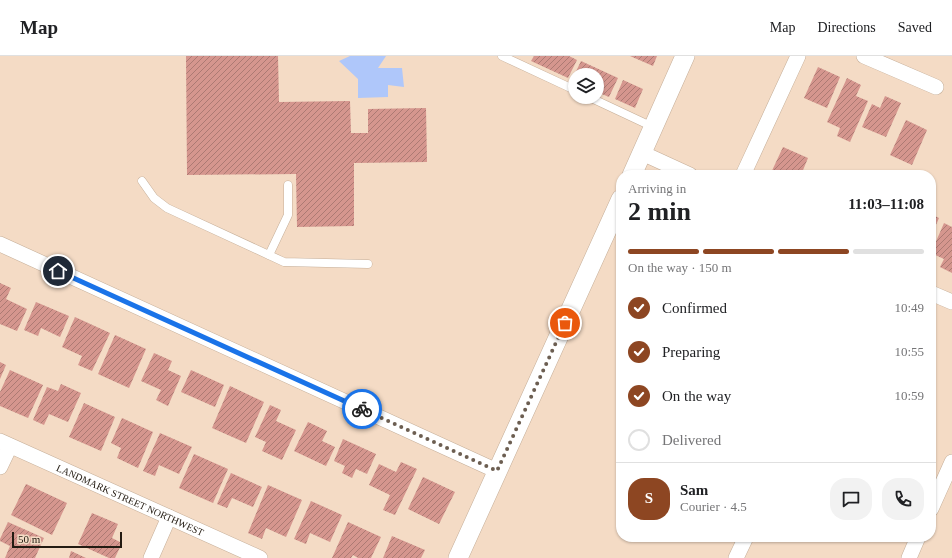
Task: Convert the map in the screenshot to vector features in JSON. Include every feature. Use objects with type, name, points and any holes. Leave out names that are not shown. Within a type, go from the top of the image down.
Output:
[{"type":"street","points":[[637,170],[642,153],[685,56]]},
{"type":"street","points":[[745,170],[798,56]]},
{"type":"street","points":[[864,56],[936,87]]},
{"type":"street","points":[[642,153],[679,170]]},
{"type":"street","points":[[458,558],[616,210]]},
{"type":"street","points":[[0,244],[497,471]]},
{"type":"street","points":[[936,295],[952,302]]},
{"type":"street","points":[[0,467],[5,444]]},
{"type":"street","name":"LANDMARK STREET NORTHWEST","points":[[5,444],[260,558]]},
{"type":"street","points":[[936,498],[952,462]]},
{"type":"street","points":[[151,558],[169,518]]},
{"type":"street","points":[[736,558],[744,542]]},
{"type":"street","points":[[909,558],[916,542]]},
{"type":"lane","points":[[502,56],[568,87]]},
{"type":"lane","points":[[604,104],[653,127]]},
{"type":"lane","points":[[142,181],[154,198],[166,208],[284,262],[368,264]]},
{"type":"lane","points":[[269,255],[288,215],[288,185]]},
{"type":"water","points":[[350,56],[386,56],[378,68],[402,68],[404,87],[388,85],[388,97],[358,98],[358,79],[339,61]]},
{"type":"building","points":[[186,56],[278,56],[279,102],[350,101],[351,133],[368,133],[368,109],[426,108],[427,162],[354,163],[354,226],[297,227],[296,174],[187,175]]},
{"type":"building","points":[[534,56],[569,56],[577,60],[573,68],[568,68],[568,78],[531,61]]},
{"type":"building","points":[[630,56],[657,56],[653,66]]},
{"type":"building","points":[[581,61],[596,68],[578,68]]},
{"type":"building","points":[[818,67],[840,77],[827,108],[804,98]]},
{"type":"building","points":[[604,72],[618,78],[609,97],[604,95]]},
{"type":"building","points":[[847,78],[861,85],[856,96],[868,101],[850,142],[837,136],[840,128],[827,122]]},
{"type":"building","points":[[623,80],[643,89],[635,108],[615,99]]},
{"type":"building","points":[[885,96],[901,103],[886,137],[862,127],[872,104],[880,108]]},
{"type":"building","points":[[906,120],[927,130],[912,165],[890,155]]},
{"type":"building","points":[[783,147],[808,158],[803,170],[772,170]]},
{"type":"building","points":[[936,216],[939,218],[936,225]]},
{"type":"building","points":[[944,223],[952,227],[952,273],[940,267],[944,259],[936,255],[936,241]]},
{"type":"building","points":[[0,283],[11,288],[6,299],[27,309],[17,331],[0,324]]},
{"type":"building","points":[[36,302],[69,316],[60,337],[41,328],[38,336],[24,330]]},
{"type":"building","points":[[75,317],[110,333],[92,371],[78,365],[82,356],[62,347]]},
{"type":"building","points":[[115,335],[146,349],[129,388],[98,374]]},
{"type":"building","points":[[154,353],[172,361],[168,370],[181,376],[168,406],[156,400],[161,390],[141,381]]},
{"type":"building","points":[[0,362],[6,365],[0,379]]},
{"type":"building","points":[[10,370],[43,385],[28,418],[0,406],[0,392]]},
{"type":"building","points":[[191,370],[224,385],[215,407],[181,392]]},
{"type":"building","points":[[61,384],[81,393],[68,422],[49,414],[44,425],[33,420],[47,387],[58,391]]},
{"type":"building","points":[[230,386],[264,402],[246,443],[212,428]]},
{"type":"building","points":[[84,403],[115,417],[101,451],[69,437]]},
{"type":"building","points":[[270,405],[281,410],[276,421],[296,430],[282,460],[262,451],[266,442],[255,437]]},
{"type":"building","points":[[122,418],[153,432],[138,468],[117,458],[121,448],[111,443]]},
{"type":"building","points":[[308,422],[327,431],[322,441],[335,447],[326,466],[294,451]]},
{"type":"building","points":[[160,433],[192,447],[179,474],[159,465],[155,476],[143,471]]},
{"type":"building","points":[[343,439],[376,454],[367,474],[356,469],[352,478],[342,473],[345,466],[334,461]]},
{"type":"building","points":[[194,454],[228,469],[213,503],[179,488]]},
{"type":"building","points":[[401,462],[417,469],[395,515],[383,510],[390,495],[369,485],[379,464],[396,472]]},
{"type":"building","points":[[231,473],[262,487],[253,507],[232,498],[227,508],[217,504]]},
{"type":"building","points":[[423,477],[455,492],[439,524],[408,509]]},
{"type":"building","points":[[26,484],[67,503],[52,535],[11,515]]},
{"type":"building","points":[[268,485],[302,500],[286,537],[266,528],[262,539],[248,533]]},
{"type":"building","points":[[311,501],[342,515],[330,542],[310,533],[306,544],[294,539]]},
{"type":"building","points":[[92,513],[118,524],[112,538],[122,543],[115,558],[109,558],[78,544]]},
{"type":"building","points":[[8,522],[44,538],[35,558],[5,558],[10,546],[0,541],[0,539]]},
{"type":"building","points":[[348,522],[381,537],[371,558],[358,558],[353,555],[351,558],[332,558]]},
{"type":"building","points":[[392,536],[425,550],[421,558],[383,558]]},
{"type":"building","points":[[71,551],[86,558],[69,558]]},
{"type":"way so far","points":[[362,409],[497,471],[565,323]]},
{"type":"route","points":[[58,271],[362,409]]}]
